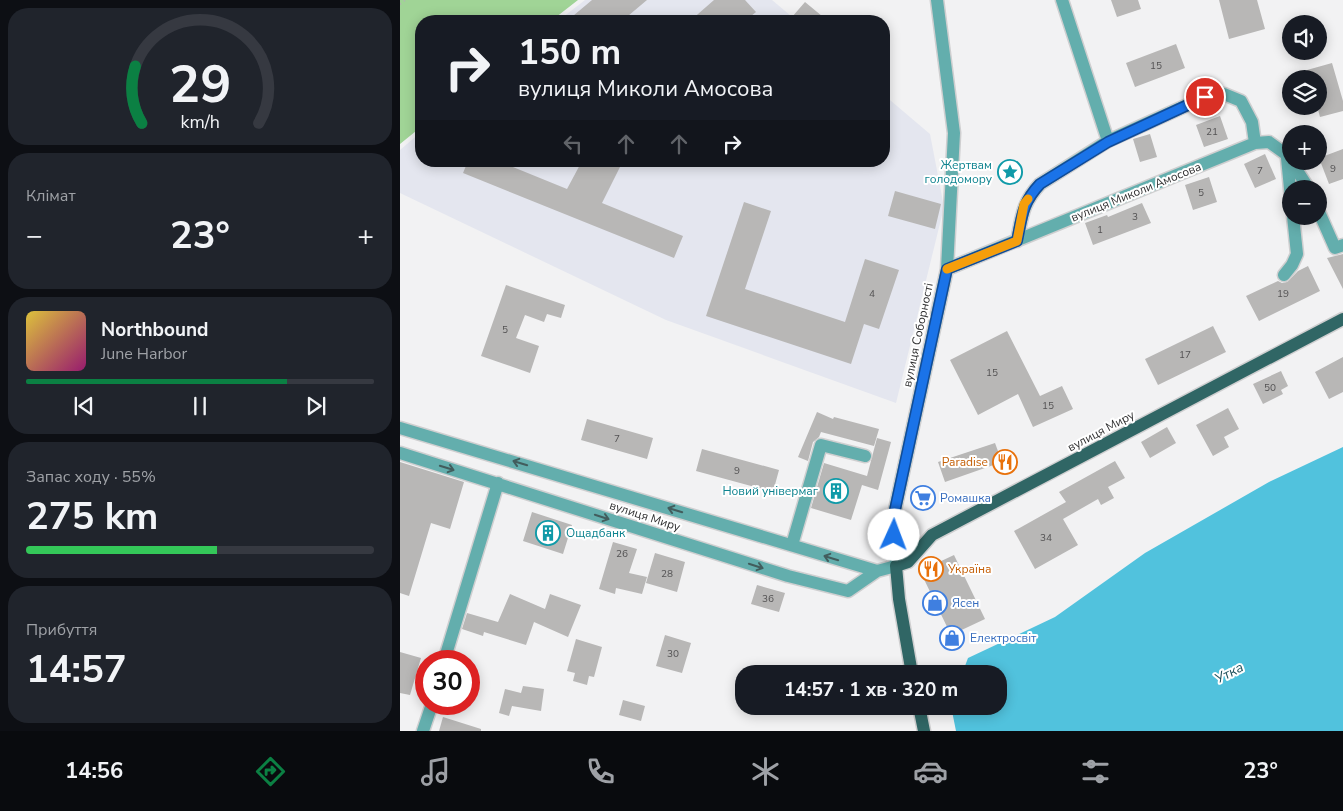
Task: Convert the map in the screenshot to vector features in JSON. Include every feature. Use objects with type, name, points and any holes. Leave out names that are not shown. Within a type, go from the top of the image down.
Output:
[{"type":"main road","name":"вулиця Миру","points":[[896,566],[908,562],[932,534],[1343,319]]},
{"type":"main road","name":"вулиця Соборності","points":[[896,566],[899,599],[910,665]]},
{"type":"main road","points":[[921,715],[924,731]]},
{"type":"street","name":"вулиця Соборності","points":[[896,566],[893,519],[947,269],[954,133],[937,0]]},
{"type":"street","points":[[1062,0],[1108,142]]},
{"type":"street","points":[[1017,241],[1024,204],[1040,184],[1108,142],[1205,97],[1224,94],[1241,101],[1252,122],[1255,143],[1269,142],[1282,151]]},
{"type":"street","name":"вулиця Миколи Амосова","points":[[947,269],[1255,143]]},
{"type":"street","points":[[1284,275],[1292,265],[1297,254],[1294,225]]},
{"type":"street","points":[[1324,225],[1334,248],[1343,245]]},
{"type":"street","name":"вулиця Миру","points":[[400,428],[877,571]]},
{"type":"street","points":[[792,546],[820,445],[865,456]]},
{"type":"street","name":"вулиця Миру","points":[[400,453],[788,576],[848,591],[877,571],[896,566]]},
{"type":"street","points":[[447,650],[498,483]]},
{"type":"street","points":[[423,731],[428,715]]},
{"type":"path","points":[[400,4],[405,0]]},
{"type":"shaded area","points":[[585,0],[772,0],[790,15],[566,15]]},
{"type":"shaded area","points":[[890,100],[930,134],[944,207],[896,403],[666,320],[400,193],[400,150],[415,137],[415,167],[890,167]]},
{"type":"green space","points":[[400,0],[578,0],[559,15],[415,15],[415,132],[400,144]]},
{"type":"water","name":"Утка","points":[[1343,447],[1343,731],[956,731],[953,715],[1007,715],[1007,665],[965,665],[968,658],[1055,617],[1145,553],[1269,482]]},
{"type":"building","points":[[592,0],[647,0],[629,15],[574,15]]},
{"type":"building","points":[[714,0],[745,0],[756,12],[752,15],[697,15]]},
{"type":"building","points":[[1111,0],[1138,0],[1141,9],[1117,17]]},
{"type":"building","points":[[1219,0],[1257,0],[1265,29],[1229,39]]},
{"type":"building","points":[[805,2],[821,15],[794,15]]},
{"type":"building","points":[[1176,44],[1185,68],[1135,87],[1126,63]]},
{"type":"building","points":[[1332,63],[1343,101],[1343,111],[1320,117],[1319,115],[1327,115],[1327,70],[1307,70]]},
{"type":"building","points":[[1220,116],[1228,139],[1204,147],[1196,125]]},
{"type":"building","points":[[1150,134],[1157,157],[1140,162],[1133,139]]},
{"type":"building","points":[[1343,149],[1343,179],[1329,184],[1324,170],[1327,170],[1327,155]]},
{"type":"building","points":[[1265,154],[1276,179],[1255,188],[1244,164]]},
{"type":"building","points":[[466,167],[513,167],[567,189],[579,167],[620,167],[602,203],[683,236],[674,258],[463,173]]},
{"type":"building","points":[[1209,177],[1217,202],[1193,210],[1185,185]]},
{"type":"building","points":[[895,191],[941,204],[935,229],[888,216]]},
{"type":"building","points":[[744,202],[771,211],[745,289],[845,322],[865,259],[899,270],[879,329],[864,324],[851,364],[706,316]]},
{"type":"building","points":[[1142,203],[1151,223],[1093,245],[1085,223],[1107,215],[1108,217]]},
{"type":"building","points":[[1343,254],[1343,289],[1327,258]]},
{"type":"building","points":[[1308,266],[1320,291],[1259,321],[1246,296],[1278,281],[1282,283],[1287,282],[1298,271]]},
{"type":"building","points":[[506,285],[565,305],[561,318],[547,314],[544,322],[525,315],[516,338],[539,346],[530,373],[481,356]]},
{"type":"building","points":[[1213,326],[1226,352],[1158,385],[1145,359]]},
{"type":"building","points":[[1007,331],[1040,396],[1062,386],[1073,409],[1033,427],[1018,394],[978,415],[950,360]]},
{"type":"building","points":[[1343,357],[1343,392],[1329,399],[1315,372]]},
{"type":"building","points":[[1281,371],[1288,386],[1281,390],[1283,394],[1263,404],[1253,384]]},
{"type":"building","points":[[1228,408],[1239,429],[1224,437],[1229,447],[1213,456],[1196,425]]},
{"type":"building","points":[[817,412],[833,419],[834,417],[879,429],[874,446],[821,432],[819,437],[813,442],[808,461],[798,457]]},
{"type":"building","points":[[587,419],[653,438],[647,459],[581,440]]},
{"type":"building","points":[[1167,427],[1176,443],[1150,458],[1141,442]]},
{"type":"building","name":"Новий універмаг","points":[[877,438],[891,442],[878,490],[862,485],[851,520],[811,508],[824,463],[867,476]]},
{"type":"building","points":[[995,443],[1002,462],[945,482],[938,462]]},
{"type":"building","points":[[702,449],[779,470],[773,492],[696,471]]},
{"type":"building","points":[[1115,461],[1125,478],[1108,487],[1114,498],[1101,505],[1098,499],[1063,519],[1078,545],[1035,569],[1014,531],[1066,502],[1059,492]]},
{"type":"building","points":[[400,462],[464,482],[450,529],[431,523],[409,596],[400,593]]},
{"type":"building","name":"Ощадбанк","points":[[532,512],[572,525],[563,554],[523,541]]},
{"type":"building","points":[[613,542],[637,549],[629,573],[647,577],[642,594],[616,588],[615,594],[599,589]]},
{"type":"building","points":[[655,553],[685,562],[677,592],[646,583]]},
{"type":"building","points":[[954,555],[985,619],[951,635],[920,571]]},
{"type":"building","points":[[757,585],[785,593],[779,612],[751,604]]},
{"type":"building","points":[[510,594],[545,609],[550,594],[581,605],[568,637],[534,622],[526,645],[484,632],[483,636],[462,629],[467,613],[498,622]]},
{"type":"building","points":[[665,635],[691,643],[682,673],[656,666]]},
{"type":"building","points":[[576,639],[602,647],[594,677],[589,676],[587,685],[573,681],[575,673],[567,671]]},
{"type":"building","points":[[400,652],[415,656],[415,678],[410,695],[400,693]]},
{"type":"building","points":[[523,686],[544,689],[541,711],[512,706],[509,716],[499,713],[505,689],[521,693]]},
{"type":"building","points":[[623,700],[645,706],[641,721],[619,715]]},
{"type":"building","points":[[443,717],[481,729],[481,731],[439,731]]},
{"type":"slow traffic","points":[[947,269],[1017,241],[1024,204],[1028,199]]},
{"type":"place","name":"Жертвам голодомору","points":[[1010,172]]},
{"type":"place","name":"Paradise","points":[[1005,462]]},
{"type":"place","name":"Новий універмаг","points":[[836,491]]},
{"type":"place","name":"Ромашка","points":[[923,498]]},
{"type":"place","name":"Ощадбанк","points":[[548,533]]},
{"type":"place","name":"Україна","points":[[931,569]]},
{"type":"place","name":"Ясен","points":[[935,603]]},
{"type":"place","name":"Електросвіт","points":[[952,638]]},
{"type":"route","points":[[894,535],[893,519],[947,269],[1017,241],[1024,204],[1040,184],[1108,142],[1205,97]]}]
